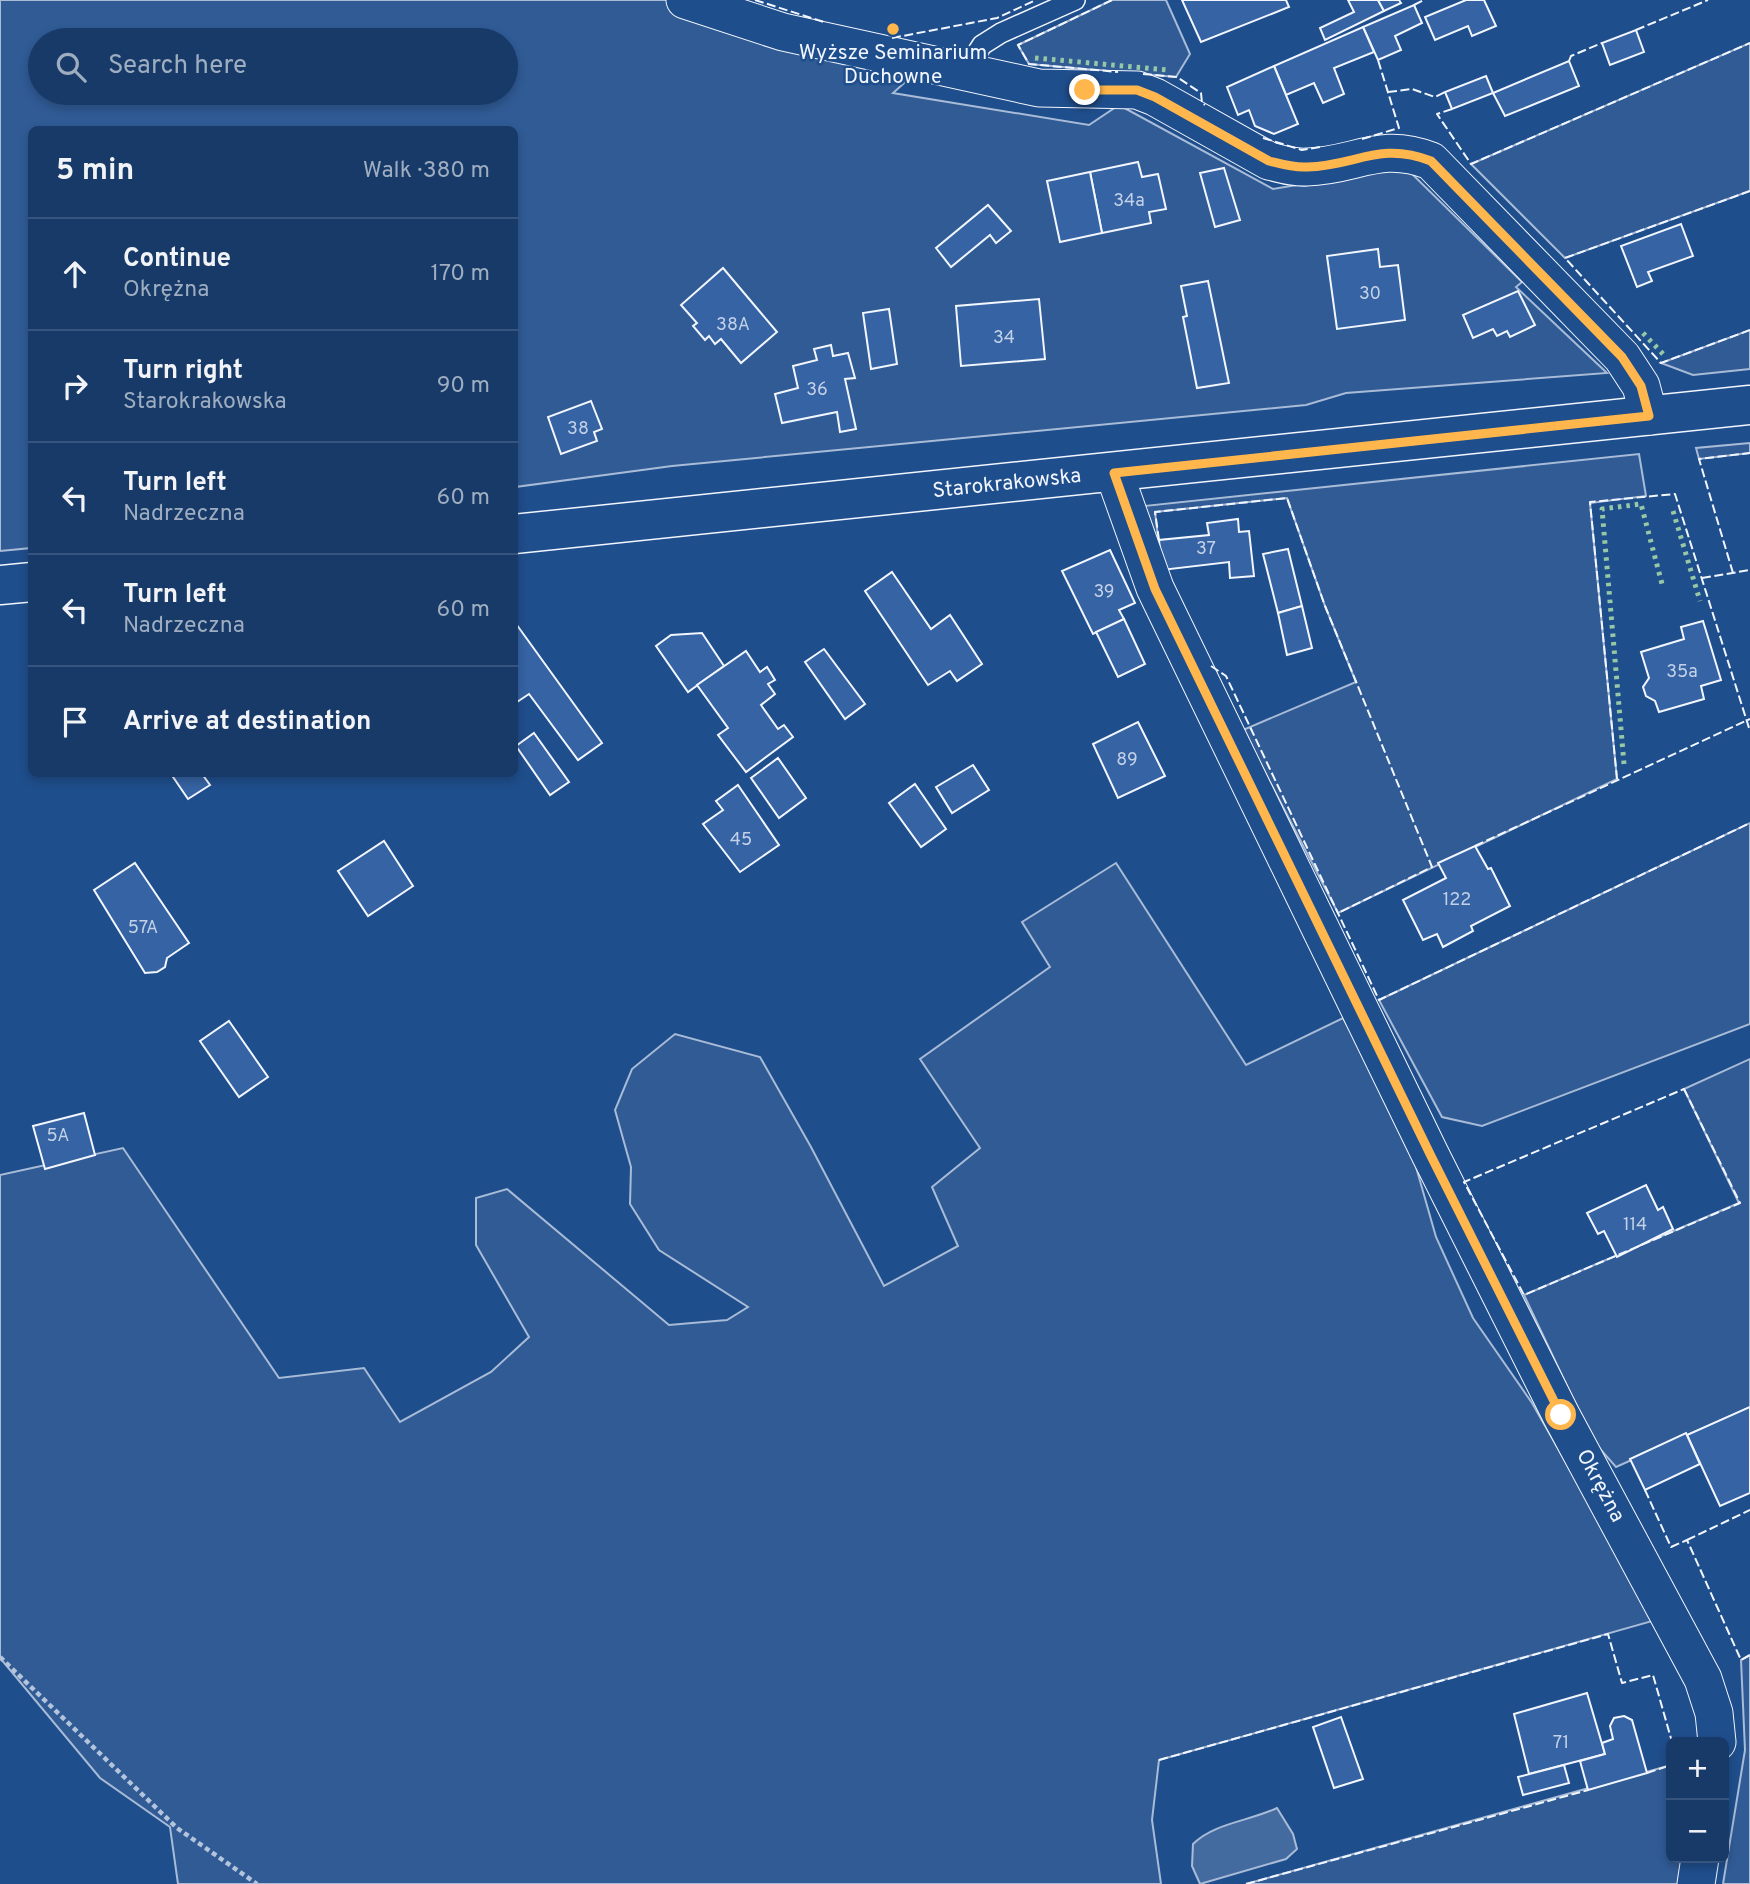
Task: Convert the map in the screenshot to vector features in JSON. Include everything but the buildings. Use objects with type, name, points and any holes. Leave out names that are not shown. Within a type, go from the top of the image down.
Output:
[{"type":"street","points":[[685,0],[783,32],[1039,88],[1137,90],[1155,97],[1269,161],[1289,166],[1308,167],[1391,151],[1410,153],[1431,161],[1622,357],[1641,386],[1649,416]]},
{"type":"street","name":"Starokrakowska","points":[[518,534],[1750,405]]},
{"type":"street","name":"Okrężna","points":[[1114,473],[1155,589],[1430,1154],[1561,1415],[1703,1679],[1714,1713],[1716,1737]]},
{"type":"street","points":[[0,585],[28,582]]},
{"type":"street","points":[[1696,1884],[1699,1863]]},
{"type":"lane","points":[[966,70],[982,45],[1001,33],[1075,0]]},
{"type":"path","points":[[0,1657],[177,1828],[257,1884]]},
{"type":"shaded area","points":[[0,0],[715,0],[913,75],[893,93],[1089,125],[1119,105],[1273,189],[1405,167],[1522,282],[1516,287],[1607,373],[1346,393],[1306,405],[672,466],[518,487],[518,126],[28,126],[28,548],[0,551]]},
{"type":"shaded area","points":[[1112,0],[1166,0],[1190,54],[1176,77],[1029,64],[1018,45]]},
{"type":"shaded area","points":[[1750,43],[1750,191],[1565,258],[1471,164]]},
{"type":"shaded area","points":[[1750,330],[1750,369],[1693,375],[1661,363]]},
{"type":"shaded area","points":[[1750,443],[1750,453],[1699,459],[1696,448]]},
{"type":"shaded area","points":[[1639,454],[1646,496],[1590,503],[1617,779],[1338,913],[1243,730],[1356,682],[1325,606],[1287,498],[1155,512],[1162,570],[1144,506]]},
{"type":"shaded area","points":[[1750,823],[1750,1024],[1482,1126],[1442,1117],[1379,1000]]},
{"type":"shaded area","points":[[1116,863],[1246,1065],[1343,1018],[1406,1132],[1436,1237],[1473,1318],[1532,1403],[1656,1620],[1159,1760],[1152,1820],[1161,1884],[178,1884],[170,1827],[100,1778],[0,1658],[0,1175],[123,1148],[279,1378],[364,1368],[400,1422],[491,1372],[529,1337],[476,1245],[476,1198],[507,1189],[669,1325],[727,1320],[748,1307],[659,1250],[630,1204],[631,1167],[615,1110],[632,1069],[675,1034],[760,1057],[884,1286],[958,1246],[932,1187],[980,1148],[920,1059],[1050,967],[1022,922]]},
{"type":"shaded area","points":[[1750,1059],[1750,1407],[1616,1467],[1593,1441],[1524,1295],[1739,1203],[1684,1089]]},
{"type":"shaded area","points":[[1750,1655],[1750,1884],[1723,1884],[1726,1863],[1729,1863],[1729,1847],[1745,1750],[1741,1660]]},
{"type":"shaded area","points":[[1666,1766],[1666,1863],[1682,1863],[1680,1884],[1246,1884]]},
{"type":"shaded area","points":[[1277,1808],[1293,1834],[1297,1849],[1286,1859],[1200,1884],[1192,1866],[1193,1844],[1211,1831]]},
{"type":"hedge","points":[[1035,58],[1168,70]]},
{"type":"hedge","points":[[1643,333],[1663,354]]},
{"type":"hedge","points":[[1624,764],[1602,509],[1641,504],[1662,584]]},
{"type":"hedge","points":[[1673,511],[1700,601]]},
{"type":"fence","points":[[755,0],[824,22]]},
{"type":"fence","points":[[892,38],[997,18],[1036,0]]},
{"type":"fence","points":[[1112,0],[1018,45],[1029,64],[1118,72]]},
{"type":"fence","points":[[1414,5],[1424,0]]},
{"type":"fence","points":[[1636,30],[1708,0]]},
{"type":"fence","points":[[1569,61],[1571,56],[1602,43]]},
{"type":"fence","points":[[1452,109],[1437,114],[1471,164],[1750,43]]},
{"type":"fence","points":[[1362,139],[1399,128],[1378,60]]},
{"type":"fence","points":[[1143,74],[1177,77],[1201,93],[1202,103],[1205,105]]},
{"type":"fence","points":[[1388,92],[1412,89],[1435,97],[1445,92]]},
{"type":"fence","points":[[1263,138],[1302,150],[1320,147]]},
{"type":"fence","points":[[1750,191],[1565,258],[1661,363],[1750,330]]},
{"type":"fence","points":[[1733,573],[1699,459],[1750,453]]},
{"type":"fence","points":[[1617,779],[1590,502],[1675,494],[1750,731]]},
{"type":"fence","points":[[1159,540],[1155,512],[1287,498],[1325,606],[1432,867],[1338,913]]},
{"type":"fence","points":[[1702,578],[1750,570]]},
{"type":"fence","points":[[1211,666],[1226,676],[1379,1000],[1750,823]]},
{"type":"fence","points":[[1475,846],[1750,719]]},
{"type":"fence","points":[[1684,1089],[1740,1203],[1524,1295],[1464,1182],[1684,1089]]},
{"type":"fence","points":[[1645,1490],[1671,1547],[1687,1540],[1741,1660],[1750,1655]]},
{"type":"fence","points":[[1687,1540],[1750,1510]]},
{"type":"fence","points":[[1159,1760],[1608,1634],[1622,1683],[1653,1675],[1671,1737]]},
{"type":"fence","points":[[1647,1773],[1666,1767]]},
{"type":"fence","points":[[1246,1884],[1588,1790]]},
{"type":"place","name":"Wyższe Seminarium Duchowne","points":[[893,29]]},
{"type":"route","points":[[1085,90],[1137,90],[1155,97],[1269,161],[1289,166],[1308,167],[1391,151],[1410,153],[1431,161],[1622,357],[1641,386],[1649,416],[1114,473],[1155,589],[1430,1154],[1561,1415]]}]
